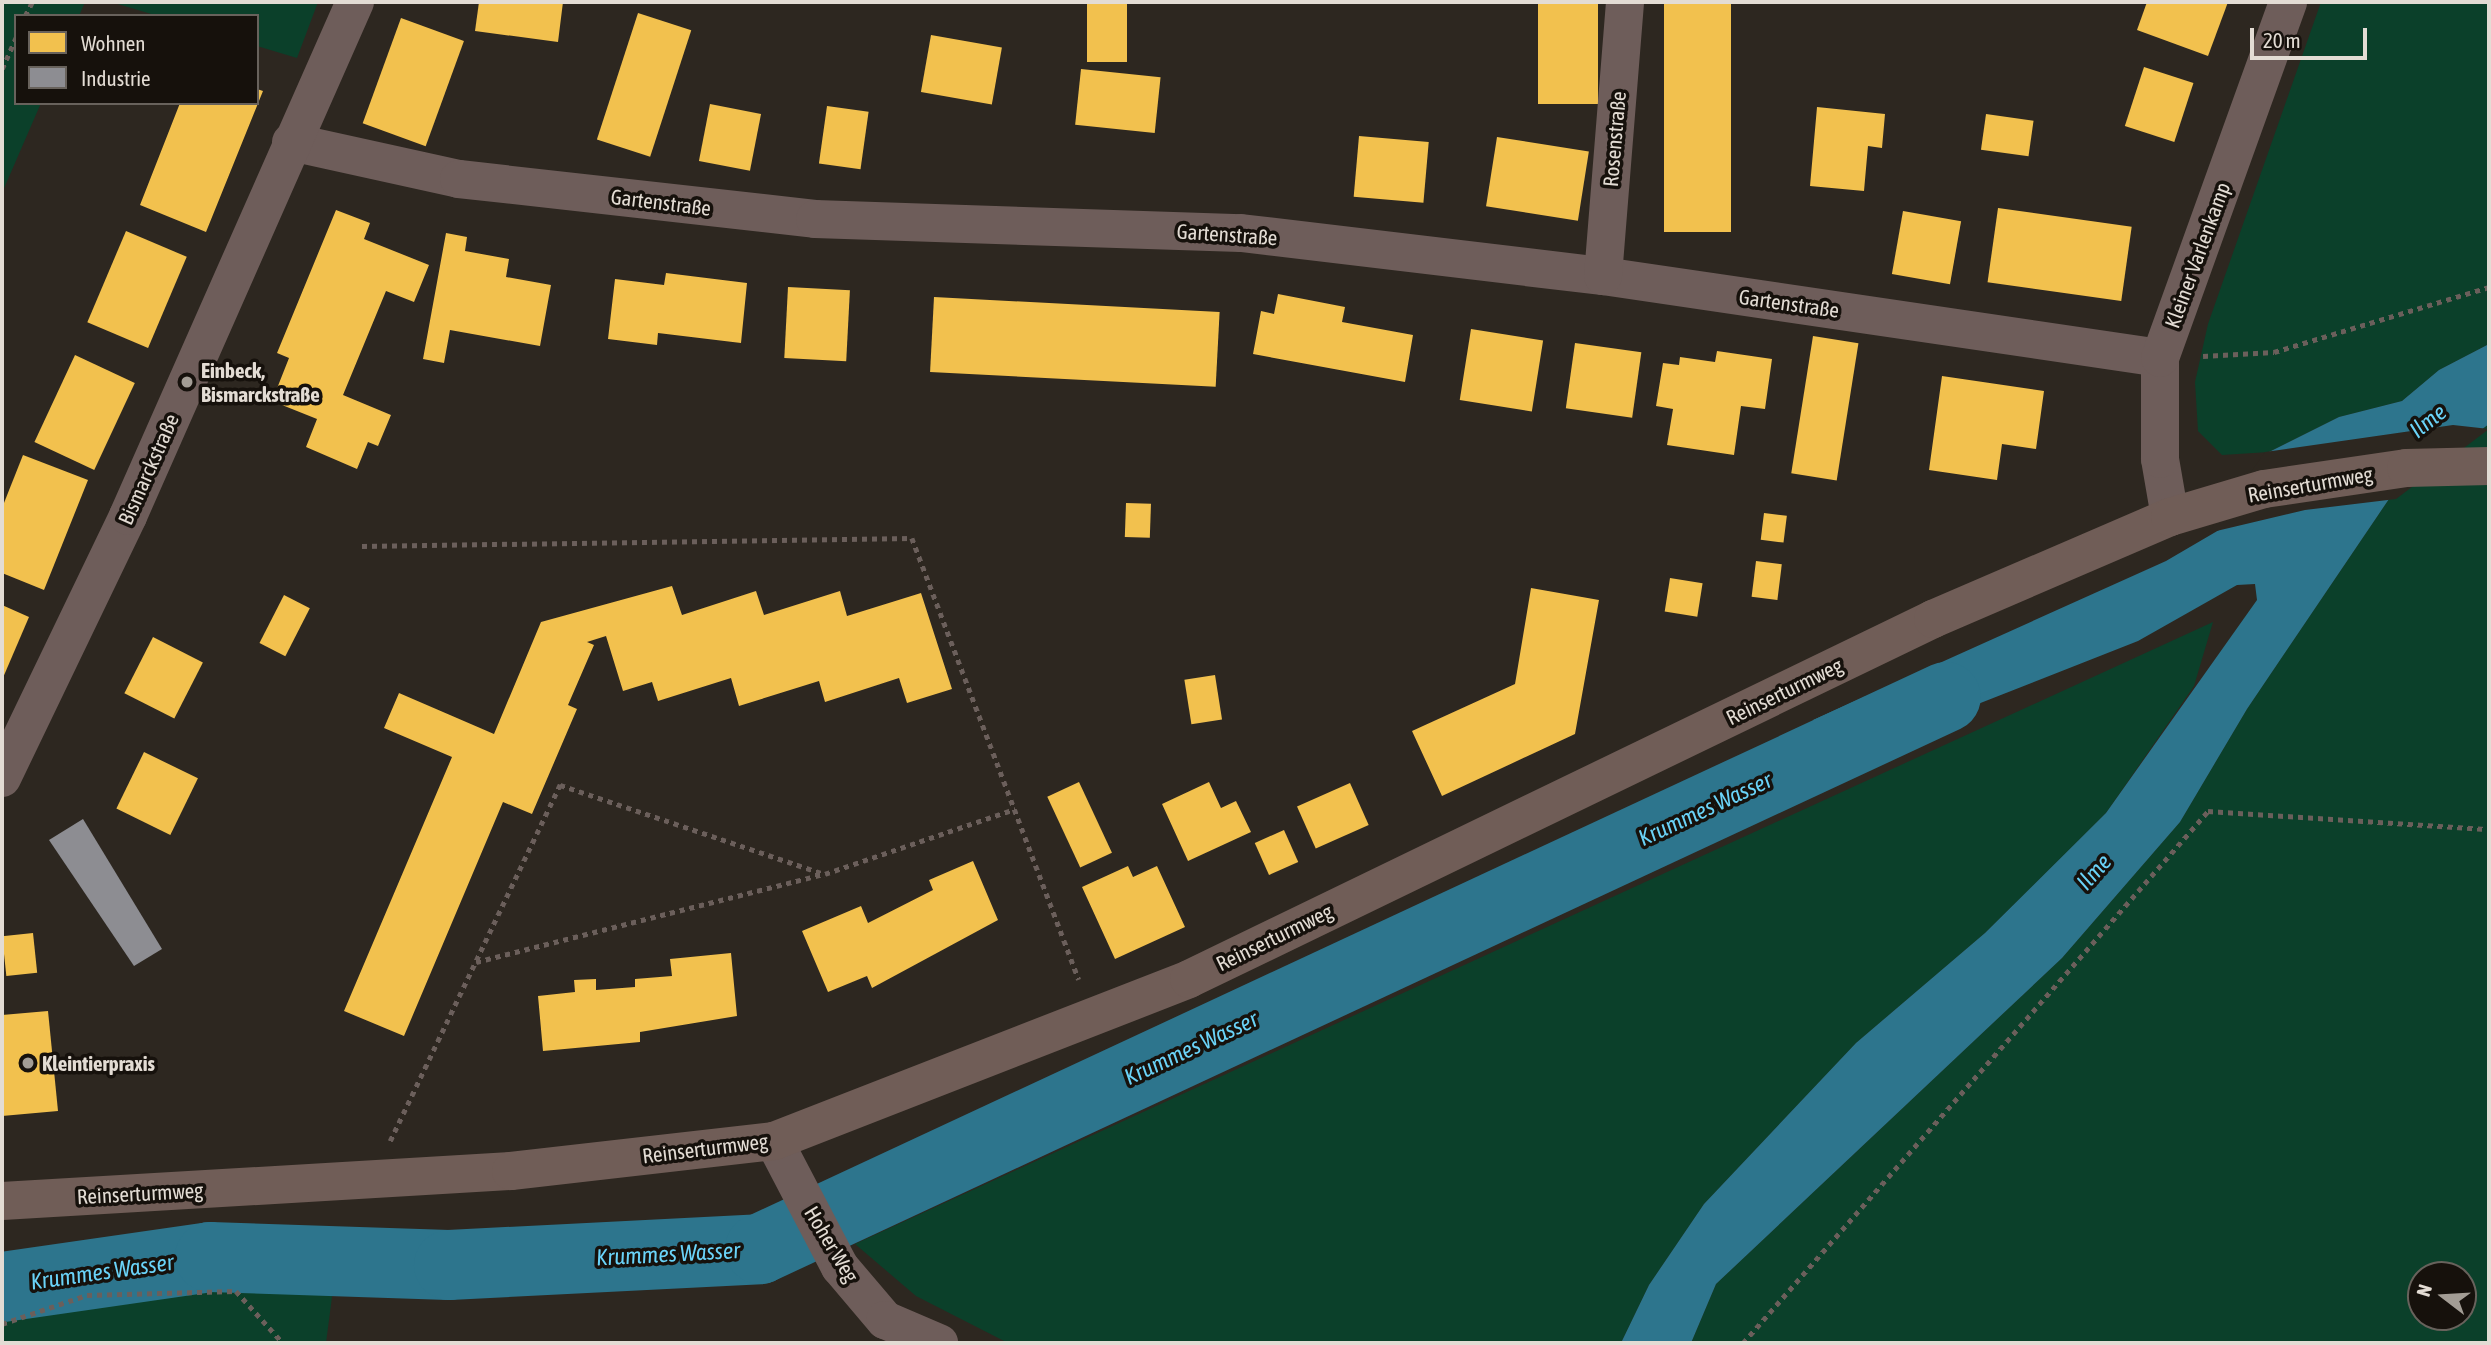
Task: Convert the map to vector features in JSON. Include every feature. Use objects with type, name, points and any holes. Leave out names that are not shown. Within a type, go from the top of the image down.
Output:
[{"type":"main road","name":"Reinserturmweg","points":[[2,1201],[511,1171],[774,1140],[1189,979],[1933,619],[2170,517],[2264,489],[2406,468],[2489,466]]},
{"type":"street","name":"Bismarckstraße","points":[[2,778],[128,516],[355,2]]},
{"type":"street","name":"Rosenstraße","points":[[1603,276],[1625,2]]},
{"type":"street","name":"Kleiner Varlenkamp","points":[[2170,517],[2160,459],[2160,359],[2288,2]]},
{"type":"street","name":"Gartenstraße","points":[[291,142],[459,179],[815,219],[1241,233],[1603,276],[2160,359]]},
{"type":"street","name":"Hoher Weg","points":[[774,1140],[840,1267],[881,1331]]},
{"type":"street","points":[[881,1331],[939,1343]]},
{"type":"path","points":[[2,69],[14,42]]},
{"type":"path","points":[[2160,359],[2274,352],[2489,287]]},
{"type":"path","points":[[362,546],[912,538],[1093,1016]]},
{"type":"path","points":[[372,1179],[560,785],[825,874]]},
{"type":"path","points":[[475,962],[825,874],[1015,809]]},
{"type":"path","points":[[1743,1343],[2208,811],[2489,829]]},
{"type":"path","points":[[2,1324],[86,1296],[236,1291],[283,1343]]},
{"type":"green space","points":[[2,2],[85,2],[80,14],[14,14],[14,105],[40,105],[2,193]]},
{"type":"green space","points":[[111,2],[318,2],[297,58],[259,47],[259,14],[151,14]]},
{"type":"green space","points":[[2321,2],[2489,2],[2489,344],[2439,370],[2402,401],[2339,417],[2269,452],[2222,455],[2198,431],[2195,382],[2208,324]]},
{"type":"green space","points":[[2489,424],[2489,1343],[1691,1343],[1716,1284],[2062,958],[2180,822],[2247,709],[2389,499]]},
{"type":"green space","points":[[2213,622],[2194,686],[2106,813],[1985,933],[1856,1043],[1704,1204],[1649,1285],[1621,1343],[1008,1343],[916,1296],[855,1244]]},
{"type":"green space","points":[[340,1235],[326,1343],[2,1343],[2,1267],[209,1238]]},
{"type":"water","name":"Ilme","points":[[2489,344],[2489,424],[2389,499],[2247,709],[2180,822],[2062,958],[1716,1284],[1691,1343],[1621,1343],[1649,1285],[1704,1204],[1856,1043],[1985,933],[2106,813],[2257,600],[2255,584],[2237,585],[2138,641],[1876,744],[1813,720],[2166,561],[2219,530],[2269,452],[2339,417],[2402,401],[2439,370]]},
{"type":"pier","points":[[2453,425],[2489,429],[2396,499],[2305,510],[2208,533],[2265,452]]},
{"type":"building: Wohnen","points":[[479,2],[563,2],[558,42],[475,31]]},
{"type":"building: Wohnen","points":[[1087,2],[1127,2],[1127,62],[1087,62]]},
{"type":"building: Wohnen","points":[[1538,2],[1598,2],[1598,104],[1538,104]]},
{"type":"building: Wohnen","points":[[1664,2],[1731,2],[1731,232],[1664,232]]},
{"type":"building: Wohnen","points":[[2147,2],[2228,2],[2208,56],[2137,30]]},
{"type":"building: Wohnen","points":[[638,13],[691,30],[650,157],[597,139]]},
{"type":"building: Wohnen","points":[[401,18],[464,41],[426,146],[363,123]]},
{"type":"building: Wohnen","points":[[931,35],[1002,48],[992,105],[921,92]]},
{"type":"building: Wohnen","points":[[2144,67],[2193,83],[2174,142],[2125,126]]},
{"type":"building: Wohnen","points":[[1081,69],[1161,77],[1155,133],[1075,125]]},
{"type":"building: Wohnen","points":[[710,104],[761,114],[750,171],[699,161]]},
{"type":"building: Wohnen","points":[[179,105],[257,105],[206,232],[140,205]]},
{"type":"building: Wohnen","points":[[827,106],[869,112],[861,169],[819,163]]},
{"type":"building: Wohnen","points":[[1817,107],[1885,114],[1882,148],[1868,146],[1864,191],[1810,186]]},
{"type":"building: Wohnen","points":[[1986,114],[2034,121],[2029,156],[1981,150]]},
{"type":"building: Wohnen","points":[[1359,136],[1429,142],[1423,203],[1354,197]]},
{"type":"building: Wohnen","points":[[1497,137],[1589,152],[1578,221],[1486,206]]},
{"type":"building: Wohnen","points":[[1998,208],[2132,227],[2121,301],[1988,282]]},
{"type":"building: Wohnen","points":[[336,210],[370,223],[364,239],[429,265],[414,302],[386,291],[343,395],[391,415],[378,446],[368,442],[357,469],[306,447],[317,419],[272,401],[289,358],[277,353]]},
{"type":"building: Wohnen","points":[[1903,211],[1961,221],[1950,284],[1892,274]]},
{"type":"building: Wohnen","points":[[126,231],[187,257],[148,348],[87,322]]},
{"type":"building: Wohnen","points":[[446,233],[467,237],[465,251],[509,259],[506,277],[551,285],[540,346],[450,330],[444,363],[423,359]]},
{"type":"building: Wohnen","points":[[666,273],[747,283],[741,343],[658,333],[657,345],[608,339],[615,279],[664,285]]},
{"type":"building: Wohnen","points":[[788,287],[850,290],[846,361],[784,358]]},
{"type":"building: Wohnen","points":[[1278,294],[1345,307],[1342,322],[1413,335],[1405,382],[1253,354],[1261,311],[1274,314]]},
{"type":"building: Wohnen","points":[[934,297],[1220,312],[1216,387],[930,372]]},
{"type":"building: Wohnen","points":[[1471,329],[1543,340],[1532,412],[1460,400]]},
{"type":"building: Wohnen","points":[[1813,336],[1858,343],[1837,480],[1791,473]]},
{"type":"building: Wohnen","points":[[1575,343],[1641,352],[1632,418],[1566,408]]},
{"type":"building: Wohnen","points":[[1717,351],[1772,359],[1765,409],[1741,406],[1734,455],[1667,445],[1673,409],[1656,406],[1663,363],[1679,365],[1680,357],[1715,362]]},
{"type":"building: Wohnen","points":[[75,355],[135,383],[94,470],[34,442]]},
{"type":"building: Wohnen","points":[[1942,376],[2044,391],[2036,449],[2002,444],[1997,480],[1929,470]]},
{"type":"building: Wohnen","points":[[23,455],[88,480],[44,590],[2,573],[2,508]]},
{"type":"building: Wohnen","points":[[1126,503],[1151,504],[1150,538],[1125,537]]},
{"type":"building: Wohnen","points":[[1764,513],[1787,516],[1784,543],[1761,540]]},
{"type":"building: Wohnen","points":[[1756,561],[1782,564],[1777,600],[1752,597]]},
{"type":"building: Wohnen","points":[[1670,578],[1703,583],[1697,617],[1665,612]]},
{"type":"building: Wohnen","points":[[672,586],[682,615],[756,591],[764,615],[840,591],[847,616],[921,593],[952,689],[907,703],[899,678],[825,702],[819,681],[739,706],[731,678],[658,701],[652,682],[623,691],[606,636],[587,642],[594,645],[568,705],[577,709],[532,814],[503,802],[404,1036],[344,1011],[452,757],[384,728],[399,693],[494,734],[541,622]]},
{"type":"building: Wohnen","points":[[1531,588],[1599,600],[1575,734],[1442,796],[1412,731],[1515,684]]},
{"type":"building: Wohnen","points":[[284,595],[310,608],[285,656],[259,643]]},
{"type":"building: Wohnen","points":[[2,605],[29,617],[2,680]]},
{"type":"building: Wohnen","points":[[153,637],[203,662],[174,719],[124,693]]},
{"type":"building: Wohnen","points":[[1215,675],[1222,719],[1191,724],[1184,680]]},
{"type":"building: Wohnen","points":[[144,752],[198,778],[170,835],[116,809]]},
{"type":"building: Wohnen","points":[[1079,782],[1112,853],[1080,867],[1047,797]]},
{"type":"building: Wohnen","points":[[1209,782],[1221,808],[1236,801],[1251,832],[1188,861],[1162,804]]},
{"type":"building: Wohnen","points":[[1350,783],[1369,825],[1316,849],[1297,807]]},
{"type":"building: Wohnen","points":[[1284,830],[1298,862],[1269,875],[1255,843]]},
{"type":"building: Wohnen","points":[[973,861],[998,920],[872,988],[867,976],[828,992],[802,931],[861,906],[868,923],[933,890],[929,880]]},
{"type":"building: Wohnen","points":[[1128,866],[1133,877],[1157,866],[1185,927],[1115,959],[1082,887]]},
{"type":"building: Wohnen","points":[[33,933],[37,973],[6,976],[2,936]]},
{"type":"building: Wohnen","points":[[731,953],[737,1016],[640,1032],[640,1042],[543,1051],[538,996],[575,992],[574,980],[596,979],[596,990],[635,987],[635,979],[672,976],[670,959]]},
{"type":"building: Wohnen","name":"Kleintierpraxis","points":[[48,1011],[58,1111],[2,1116],[2,1015]]},
{"type":"building: Industrie","points":[[83,819],[162,949],[134,966],[49,840]]},
{"type":"waterway","name":"Krummes Wasser","points":[[2,1287],[210,1257],[449,1265],[760,1249],[1946,697]]},
{"type":"place","name":"Einbeck, Bismarckstraße","points":[[187,382]]},
{"type":"place","name":"Kleintierpraxis","points":[[28,1063]]}]
